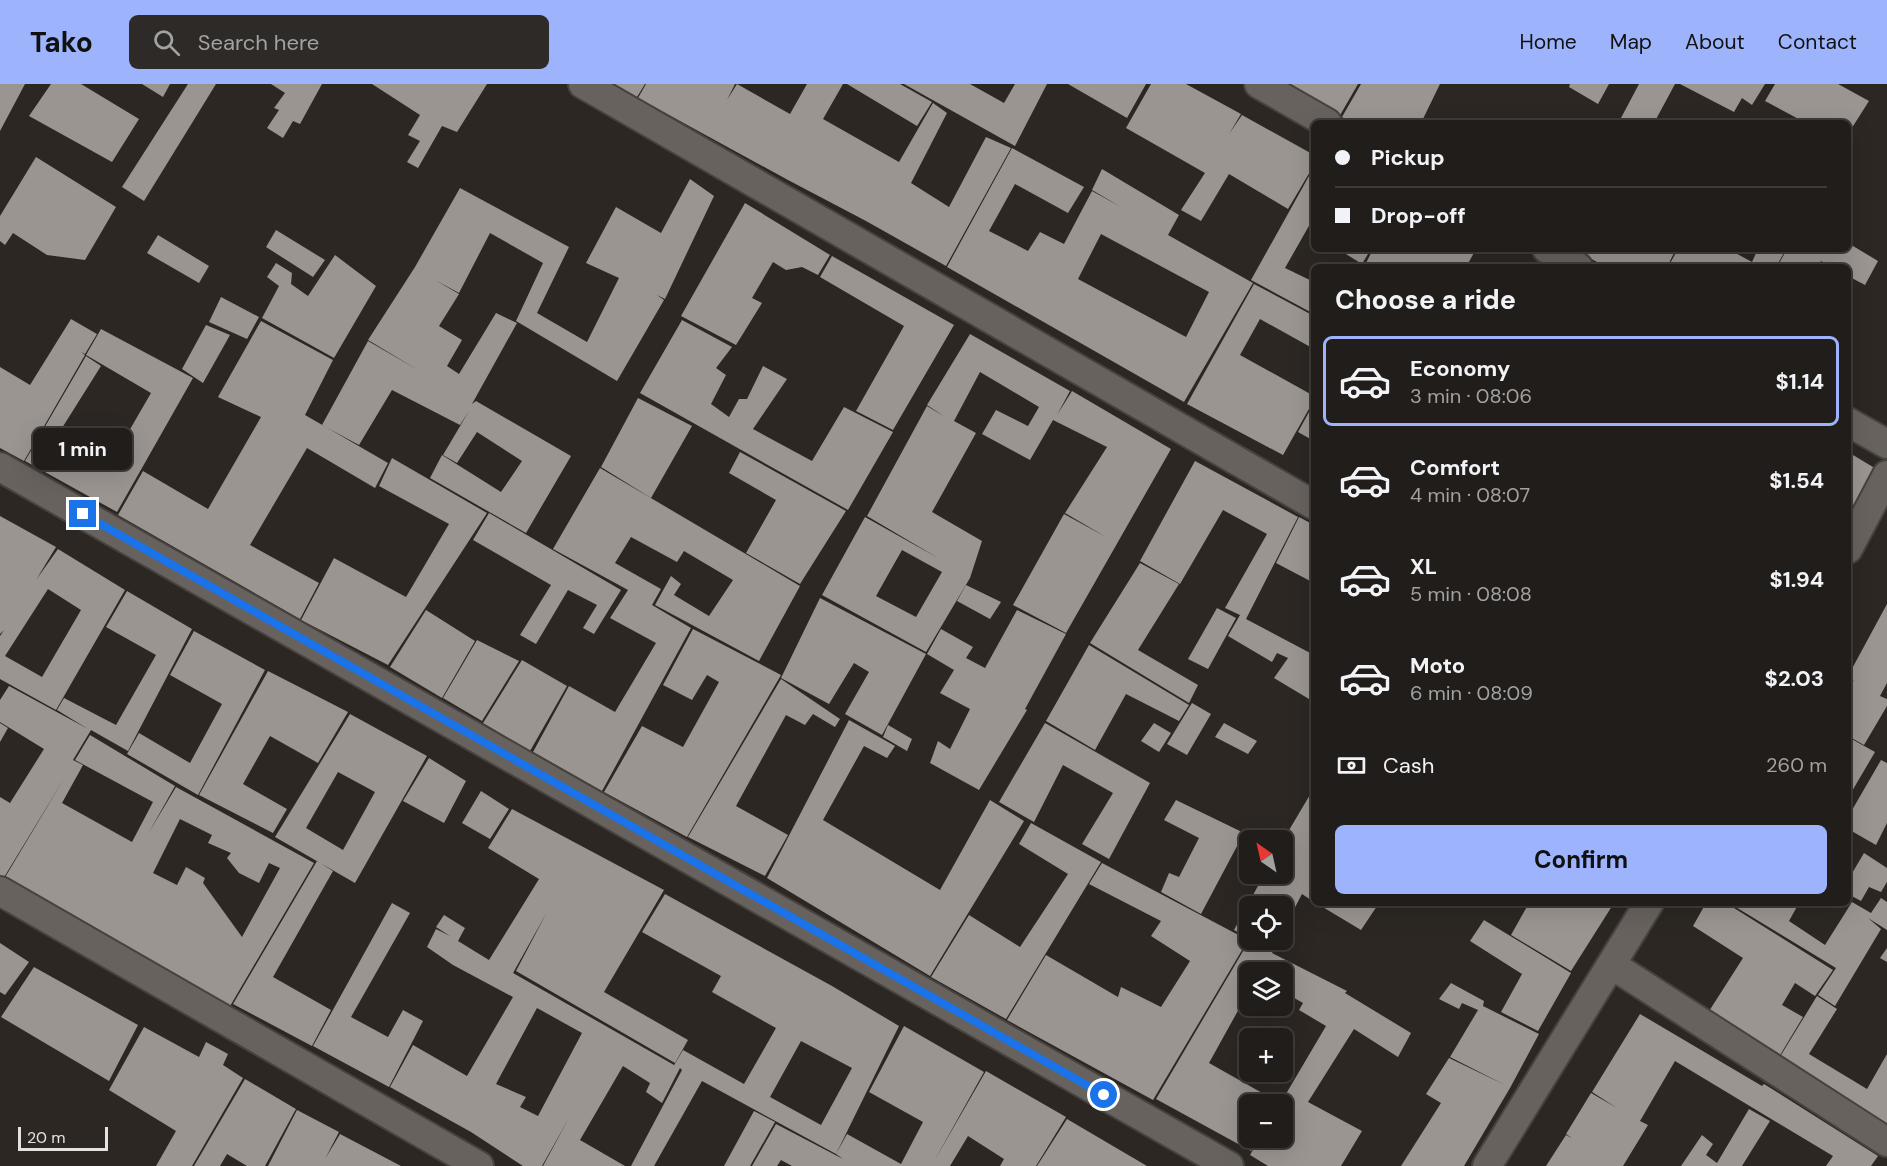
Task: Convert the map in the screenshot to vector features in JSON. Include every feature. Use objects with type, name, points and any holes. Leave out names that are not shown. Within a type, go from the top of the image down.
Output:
[{"type":"street","points":[[583,84],[1311,503]]},
{"type":"street","points":[[1259,84],[1322,120]]},
{"type":"street","points":[[1552,252],[1573,264]]},
{"type":"street","points":[[1851,424],[1887,444]]},
{"type":"street","points":[[0,466],[1229,1166]]},
{"type":"street","points":[[1851,543],[1887,475]]},
{"type":"street","points":[[0,891],[478,1166]]},
{"type":"street","points":[[1487,1166],[1647,906]]},
{"type":"street","points":[[1612,965],[1887,1142]]},
{"type":"building","points":[[0,84],[25,84],[0,131]]},
{"type":"building","points":[[51,84],[81,84],[139,119],[112,162],[29,116]]},
{"type":"building","points":[[142,84],[170,84],[163,97]]},
{"type":"building","points":[[188,84],[216,84],[144,201],[122,187]]},
{"type":"building","points":[[271,84],[322,84],[300,124],[293,121],[283,138],[267,128],[279,110],[274,108],[285,93]]},
{"type":"building","points":[[372,84],[487,84],[457,132],[442,126],[418,168],[407,162],[420,141],[408,135],[420,115]]},
{"type":"building","points":[[614,84],[645,84],[637,97]]},
{"type":"building","points":[[646,84],[735,84],[727,100],[737,84],[790,114],[807,84],[843,84],[823,119],[899,162],[933,103],[947,113],[911,183],[949,207],[986,137],[1011,148],[946,266],[638,98]]},
{"type":"building","points":[[847,84],[900,84],[932,102],[917,126]]},
{"type":"building","points":[[904,84],[970,84],[1004,103],[1015,84],[1047,84],[1015,146]]},
{"type":"building","points":[[1068,84],[1146,84],[1127,118]]},
{"type":"building","points":[[1151,84],[1186,84],[1241,114],[1229,134],[1242,115],[1311,153],[1311,170],[1288,209],[1229,174],[1201,221],[1181,210],[1205,173],[1126,128]]},
{"type":"building","points":[[1277,84],[1358,84],[1339,117]]},
{"type":"building","points":[[1361,84],[1440,84],[1422,120],[1347,120],[1342,117]]},
{"type":"building","points":[[1570,84],[1609,84],[1598,104],[1569,87]]},
{"type":"building","points":[[1639,84],[1675,84],[1656,120],[1621,118]]},
{"type":"building","points":[[1680,84],[1765,84],[1752,105],[1742,98],[1734,112]]},
{"type":"building","points":[[1775,84],[1838,84],[1869,101],[1851,129],[1851,120],[1800,120],[1765,101]]},
{"type":"building","points":[[1012,148],[1084,187],[1068,213],[1015,184],[989,231],[1028,251],[1040,232],[1064,244],[1092,191],[1121,207],[1092,190],[1102,169],[1179,215],[1168,235],[1253,283],[1184,402],[947,267]],"holes":[[[1101,234],[1209,292],[1186,337],[1078,279]]]},
{"type":"building","points":[[36,157],[116,207],[85,260],[47,255],[13,233],[5,245],[0,241],[0,216]]},
{"type":"building","points":[[1311,172],[1311,222],[1285,268],[1311,281],[1311,312],[1251,280]]},
{"type":"building","points":[[690,179],[714,196],[665,299],[657,295],[664,300],[617,381],[516,321],[543,263],[490,233],[459,293],[435,280],[459,294],[439,326],[462,340],[447,366],[459,374],[496,313],[517,323],[472,404],[476,401],[571,456],[526,533],[430,478],[442,455],[501,492],[522,461],[477,432],[457,463],[443,455],[469,411],[460,425],[392,390],[359,445],[322,425],[368,341],[418,370],[368,340],[415,267],[460,188],[569,247],[537,313],[587,342],[619,278],[586,263],[616,207],[661,233]]},
{"type":"building","points":[[745,203],[830,255],[818,275],[802,267],[786,270],[773,262],[752,298],[762,303],[736,345],[681,316]]},
{"type":"building","points":[[276,230],[325,260],[313,277],[266,247]]},
{"type":"building","points":[[158,235],[209,266],[199,283],[147,253]]},
{"type":"building","points":[[1851,245],[1878,261],[1865,285],[1851,278],[1851,264],[1826,264],[1821,261],[1820,264],[1779,264],[1785,252],[1851,252]]},
{"type":"building","points":[[1343,252],[1369,252],[1362,264]]},
{"type":"building","points":[[1372,252],[1474,252],[1468,264],[1366,264]]},
{"type":"building","points":[[1579,252],[1674,252],[1668,264],[1601,264]]},
{"type":"building","points":[[1676,252],[1734,252],[1752,262],[1757,252],[1784,252],[1778,264],[1670,264]]},
{"type":"building","points":[[335,255],[376,286],[334,358],[262,318],[279,286],[267,277],[276,263],[292,273],[291,284],[308,296]]},
{"type":"building","points":[[832,256],[954,325],[893,430],[856,411],[904,326],[820,277]]},
{"type":"building","points":[[1254,284],[1311,314],[1311,347],[1260,319],[1240,355],[1311,394],[1311,405],[1283,455],[1187,404]]},
{"type":"building","points":[[221,297],[259,317],[247,339],[209,322]]},
{"type":"building","points":[[71,319],[97,334],[85,354],[81,352],[85,355],[24,461],[0,448],[0,367],[30,385]]},
{"type":"building","points":[[682,320],[732,347],[716,368],[726,375],[711,404],[729,417],[739,399],[747,399],[763,366],[787,379],[753,429],[812,461],[844,407],[893,432],[848,510],[640,393]]},
{"type":"building","points":[[261,321],[333,360],[305,415],[388,463],[375,488],[307,448],[250,545],[319,583],[300,619],[118,515],[143,471],[208,509],[261,417],[218,397]]},
{"type":"building","points":[[206,325],[230,335],[203,383],[182,369]]},
{"type":"building","points":[[101,329],[193,378],[117,512],[25,461],[86,356],[101,366],[62,428],[114,457],[151,393],[86,355]]},
{"type":"building","points":[[970,334],[1070,391],[1057,415],[1072,391],[1171,449],[1066,633],[1013,605],[1064,514],[1106,537],[1065,513],[1107,447],[1053,420],[1030,460],[982,434],[996,410],[1028,426],[1039,407],[980,372],[954,421],[976,433],[932,512],[982,541],[970,578],[926,652],[822,595],[865,517],[938,558],[867,516],[927,406],[945,417],[927,405]],"holes":[[[902,550],[942,572],[916,617],[876,596]]]},
{"type":"building","points":[[638,398],[692,426],[651,498],[601,467]]},
{"type":"building","points":[[1311,408],[1311,439],[1298,432]]},
{"type":"building","points":[[740,452],[846,511],[800,584],[746,553],[776,500],[729,473]]},
{"type":"building","points":[[1851,454],[1878,470],[1851,517]]},
{"type":"building","points":[[392,458],[487,513],[388,665],[301,620],[334,558],[406,597],[449,524],[379,486]]},
{"type":"building","points":[[1195,461],[1298,517],[1246,619],[1311,653],[1311,700],[1274,678],[1288,658],[1277,653],[1272,662],[1228,636],[1240,615],[1225,608],[1267,534],[1223,510],[1180,584],[1140,561]]},
{"type":"building","points":[[600,468],[800,586],[759,661],[655,605],[671,576],[681,584],[674,595],[709,616],[733,580],[684,551],[677,562],[631,537],[615,563],[661,589],[652,605],[691,628],[602,791],[533,752],[569,686],[615,712],[656,643],[610,618],[628,590],[553,549]]},
{"type":"building","points":[[489,513],[621,590],[594,634],[583,628],[597,605],[568,590],[536,644],[520,635],[551,585],[473,540]]},
{"type":"building","points":[[0,516],[56,547],[36,580],[58,549],[125,590],[56,710],[0,679],[0,636],[4,630],[0,634]],"holes":[[[48,589],[81,610],[42,677],[5,656]]]},
{"type":"building","points":[[1299,517],[1311,523],[1311,581],[1276,563]]},
{"type":"building","points":[[1140,563],[1179,584],[1138,650],[1198,685],[1189,703],[1090,643]]},
{"type":"building","points":[[966,585],[1001,602],[990,619],[957,601]]},
{"type":"building","points":[[127,591],[192,629],[128,751],[91,730],[73,760],[83,765],[62,803],[132,842],[153,802],[75,760],[90,735],[175,786],[148,834],[176,787],[314,863],[226,1013],[204,992],[4,879],[65,777],[3,879],[0,877],[0,797],[10,803],[44,749],[0,722],[0,700],[9,686],[88,729],[57,710],[64,698],[116,725],[156,655],[106,627]],"holes":[[[180,819],[212,835],[208,843],[231,853],[227,858],[239,873],[259,883],[269,863],[280,868],[242,937],[203,883],[205,878],[186,867],[177,885],[153,873]]]},
{"type":"building","points":[[820,598],[926,654],[882,735],[845,714],[869,672],[854,663],[829,704],[781,678]]},
{"type":"building","points":[[1887,604],[1887,683],[1880,696],[1887,699],[1887,706],[1864,745],[1851,738],[1851,680],[1854,681],[1851,678],[1851,670]]},
{"type":"building","points":[[1217,608],[1236,618],[1208,669],[1188,659]]},
{"type":"building","points":[[426,610],[475,641],[442,698],[390,667]]},
{"type":"building","points":[[1017,610],[1066,634],[1025,709],[1027,710],[979,790],[930,763],[938,741],[950,749],[970,709],[940,693],[954,670],[927,654],[941,629],[973,647],[966,658],[985,668]]},
{"type":"building","points":[[693,629],[781,675],[687,837],[604,792],[642,726],[683,747],[719,682],[707,675],[692,700],[663,685]]},
{"type":"building","points":[[194,631],[265,670],[198,795],[127,754],[139,733],[190,763],[222,704],[170,675]]},
{"type":"building","points":[[477,640],[519,661],[482,721],[443,698]]},
{"type":"building","points":[[1089,645],[1189,705],[1179,721],[1126,694],[1095,750],[1046,721]]},
{"type":"building","points":[[522,660],[567,686],[530,751],[483,723]]},
{"type":"building","points":[[268,671],[348,712],[318,763],[270,736],[243,784],[287,809],[273,833],[199,795]]},
{"type":"building","points":[[781,679],[840,719],[835,727],[813,714],[805,725],[786,715],[736,806],[788,835],[765,876],[688,837]]},
{"type":"building","points":[[1192,703],[1211,714],[1187,755],[1167,744]]},
{"type":"building","points":[[350,714],[427,756],[355,883],[275,837]],"holes":[[[338,772],[375,792],[343,850],[306,828]]]},
{"type":"building","points":[[849,720],[895,746],[887,758],[864,746],[823,820],[940,890],[990,800],[1024,821],[930,976],[767,878]]},
{"type":"building","points":[[0,723],[8,728],[0,742]]},
{"type":"building","points":[[1045,723],[1150,783],[1109,859],[1082,844],[1113,793],[1063,765],[1034,822],[999,802]]},
{"type":"building","points":[[1154,723],[1171,733],[1159,752],[1141,741]]},
{"type":"building","points":[[1224,723],[1257,741],[1248,754],[1215,737]]},
{"type":"building","points":[[888,725],[912,739],[907,751],[883,737]]},
{"type":"building","points":[[1851,739],[1875,752],[1851,793]]},
{"type":"building","points":[[429,758],[466,781],[444,823],[403,801]]},
{"type":"building","points":[[1881,760],[1887,763],[1887,823],[1876,845],[1851,831],[1851,812]]},
{"type":"building","points":[[481,791],[509,809],[490,839],[462,823]]},
{"type":"building","points":[[1311,793],[1311,900],[1302,894],[1293,911],[1293,896],[1252,896],[1259,884],[1293,884],[1293,830],[1289,830]]},
{"type":"building","points":[[1176,800],[1239,831],[1239,842],[1201,914],[1161,892],[1169,873],[1179,877],[1199,838],[1164,820]]},
{"type":"building","points":[[512,809],[664,890],[604,992],[688,1040],[675,1063],[516,971],[547,912],[513,973],[674,1065],[673,1067],[683,1050],[744,1084],[776,1028],[712,992],[721,976],[642,932],[665,894],[832,986],[899,1026],[836,1154],[702,1081],[654,1166],[631,1166],[682,1070],[680,1068],[662,1103],[646,1092],[650,1083],[623,1066],[580,1140],[625,1166],[543,1166],[569,1118],[542,1166],[523,1166],[471,1132],[390,1087],[413,1045],[467,1076],[513,997],[453,965],[427,947],[436,929],[450,936],[436,927],[444,915],[465,928],[458,941],[489,960],[539,879],[488,848]],"holes":[[[537,1008],[582,1033],[538,1116],[520,1107],[526,1097],[496,1084]],[[801,1041],[852,1068],[821,1125],[770,1097]]]},
{"type":"building","points":[[1031,823],[1101,862],[1006,1019],[931,977],[969,915],[1020,947],[1068,874],[1019,844]]},
{"type":"building","points":[[1864,853],[1887,868],[1887,882],[1881,892],[1869,887],[1861,901],[1851,896],[1851,875]]},
{"type":"building","points":[[317,861],[333,871],[273,977],[331,1010],[312,1046],[233,1004]]},
{"type":"building","points":[[1102,863],[1239,935],[1239,950],[1242,950],[1153,1100],[1007,1020],[1046,955],[1118,997],[1121,987],[1161,1007],[1190,961],[1151,936],[1161,921],[1089,884]]},
{"type":"building","points":[[1881,898],[1887,902],[1887,930],[1868,918],[1881,929],[1835,1006],[1818,995],[1836,968],[1734,906],[1797,906],[1789,921],[1825,945],[1852,902],[1871,913]]},
{"type":"building","points":[[392,903],[410,913],[351,1017],[388,1037],[403,1010],[423,1021],[389,1087],[313,1046]]},
{"type":"building","points":[[1321,906],[1377,906],[1361,930]]},
{"type":"building","points":[[1527,906],[1612,906],[1571,971],[1511,935]]},
{"type":"building","points":[[1704,906],[1731,906],[1833,970],[1815,996],[1795,983],[1782,1005],[1803,1017],[1774,1065],[1704,1019],[1743,958],[1693,926]]},
{"type":"building","points":[[1484,920],[1571,973],[1538,1031],[1501,1012],[1522,974],[1470,941]]},
{"type":"building","points":[[1239,921],[1239,933],[1234,930]]},
{"type":"building","points":[[0,943],[29,962],[5,995],[0,992]]},
{"type":"building","points":[[1887,948],[1887,962],[1880,958]]},
{"type":"building","points":[[1244,950],[1274,950],[1272,953],[1290,962],[1239,962],[1239,1009],[1209,1063],[1264,1094],[1239,1094],[1239,1144],[1156,1099]]},
{"type":"building","points":[[1293,964],[1347,991],[1345,993],[1411,1033],[1398,1057],[1354,1029],[1308,1102],[1362,1131],[1341,1166],[1268,1166],[1250,1155],[1254,1148],[1293,1148],[1293,1094],[1286,1094],[1326,1026],[1299,1010],[1303,1003],[1293,997]]},
{"type":"building","points":[[34,967],[138,1025],[109,1081],[1,1017]]},
{"type":"building","points":[[1451,983],[1484,1001],[1483,1006],[1539,1034],[1464,1166],[1401,1166],[1441,1103],[1426,1094],[1449,1058],[1505,1085],[1450,1057],[1478,1010],[1462,1003],[1459,1009],[1439,999]]},
{"type":"building","points":[[1817,996],[1837,1009],[1809,1054],[1867,1089],[1887,1054],[1887,1137],[1775,1065]]},
{"type":"building","points":[[1640,1014],[1762,1086],[1764,1084],[1878,1156],[1871,1166],[1826,1166],[1833,1156],[1675,1061],[1640,1121],[1648,1125],[1623,1166],[1546,1166],[1566,1135],[1572,1138],[1566,1134],[1591,1093],[1617,1108],[1592,1092]]},
{"type":"building","points":[[904,1026],[984,1072],[933,1163],[986,1071],[1066,1117],[1036,1166],[1000,1166],[1004,1159],[968,1136],[950,1166],[792,1166],[781,1160],[777,1166],[752,1166],[776,1124],[843,1159],[836,1154],[847,1134],[901,1164],[923,1122],[869,1092]]},
{"type":"building","points":[[144,1027],[199,1057],[206,1042],[228,1054],[223,1065],[243,1078],[192,1166],[156,1166],[176,1131],[109,1090]]},
{"type":"building","points":[[245,1079],[296,1109],[265,1166],[247,1166],[227,1154],[220,1166],[194,1166]]},
{"type":"building","points":[[1749,1109],[1770,1121],[1742,1166],[1681,1166],[1702,1135],[1713,1144],[1706,1155],[1717,1163]]},
{"type":"building","points":[[297,1110],[339,1132],[325,1159],[340,1134],[401,1166],[268,1166]]},
{"type":"building","points":[[754,1111],[775,1122],[750,1166],[724,1166]]},
{"type":"building","points":[[1067,1119],[1147,1166],[1037,1166]]},
{"type":"route","points":[[83,514],[1104,1095]]}]
